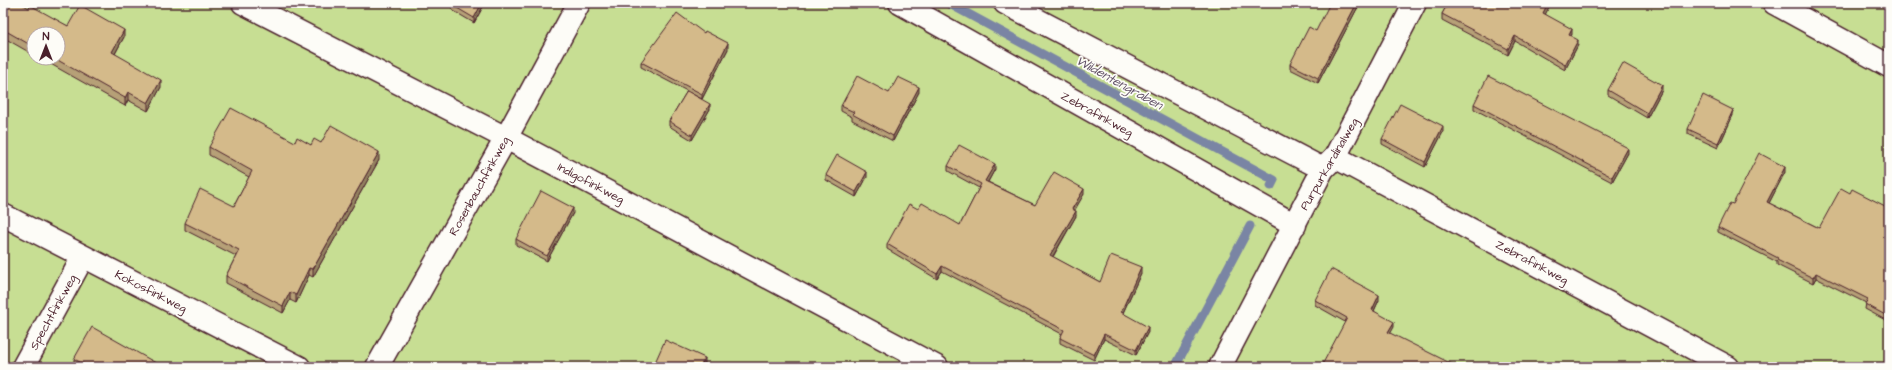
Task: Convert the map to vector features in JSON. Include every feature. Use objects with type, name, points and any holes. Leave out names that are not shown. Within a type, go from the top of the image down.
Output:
[{"type":"lane","name":"Indigofinkweg","points":[[243,3],[506,138],[937,367]]},
{"type":"lane","name":"Rosenbauchfinkweg","points":[[377,367],[506,138],[578,3]]},
{"type":"lane","name":"Zebrafinkweg","points":[[900,3],[1295,225]]},
{"type":"lane","name":"Zebrafinkweg","points":[[1005,3],[1329,163],[1728,367]]},
{"type":"lane","name":"Purpurkardinalweg","points":[[1220,367],[1415,3]]},
{"type":"lane","points":[[1774,3],[1889,66]]},
{"type":"lane","name":"Kokosfinkweg","points":[[3,215],[299,367]]},
{"type":"lane","name":"Spechtfinkweg","points":[[23,367],[83,257]]},
{"type":"green space","points":[[3,3],[1889,3],[1889,367],[3,367]]},
{"type":"building","points":[[3,3],[20,3],[29,8],[30,5],[68,26],[80,5],[124,30],[112,52],[161,80],[148,103],[128,92],[125,98],[66,65],[66,26],[26,26],[26,42],[6,31],[5,33],[3,32]]},
{"type":"building","points":[[453,3],[482,3],[474,18],[452,5]]},
{"type":"building","points":[[1330,3],[1357,3],[1318,78],[1290,64],[1309,27],[1316,31]]},
{"type":"building","points":[[1448,3],[1548,3],[1543,13],[1572,29],[1569,35],[1578,40],[1565,65],[1515,36],[1508,49],[1442,14]]},
{"type":"building","points":[[677,13],[704,33],[705,31],[728,43],[702,94],[641,62]]},
{"type":"building","points":[[1623,63],[1662,85],[1647,113],[1608,90]]},
{"type":"building","points":[[857,76],[889,93],[898,77],[919,87],[893,136],[852,114],[854,112],[841,106]]},
{"type":"building","points":[[1488,76],[1628,148],[1612,177],[1474,104]]},
{"type":"building","points":[[687,91],[710,104],[692,135],[669,121]]},
{"type":"building","points":[[1703,95],[1733,110],[1718,143],[1688,129]]},
{"type":"building","points":[[1400,104],[1443,126],[1425,162],[1382,139]]},
{"type":"building","points":[[231,108],[295,142],[297,137],[311,145],[314,139],[321,143],[331,125],[379,152],[313,269],[309,268],[296,295],[290,292],[283,306],[226,276],[239,250],[185,223],[200,189],[234,206],[252,171],[209,147]]},
{"type":"building","points":[[959,145],[995,164],[985,181],[1035,205],[1054,172],[1084,189],[1072,209],[1076,211],[1050,255],[1100,282],[1111,255],[1141,267],[1121,312],[1148,327],[1136,350],[1104,334],[1094,355],[1060,338],[1064,330],[942,266],[937,274],[887,244],[909,204],[918,209],[922,203],[960,225],[981,184],[948,166]]},
{"type":"building","points":[[1759,153],[1785,167],[1767,202],[1819,228],[1841,188],[1850,193],[1852,189],[1889,208],[1889,317],[1865,304],[1868,299],[1816,273],[1813,278],[1718,227],[1730,203],[1733,204]]},
{"type":"building","points":[[837,155],[867,172],[856,192],[826,175]]},
{"type":"building","points":[[541,191],[573,208],[547,256],[516,239]]},
{"type":"building","points":[[1331,269],[1379,295],[1372,310],[1394,322],[1388,332],[1458,367],[1321,367],[1347,318],[1315,300]]},
{"type":"building","points":[[92,327],[163,367],[90,367],[74,359]]},
{"type":"building","points":[[665,340],[705,358],[700,367],[653,367]]},
{"type":"building","points":[[212,363],[220,367],[210,367]]},
{"type":"waterway","name":"Wildentengraben","points":[[948,3],[1274,180],[1271,186]]},
{"type":"waterway","name":"Wildentengraben","points":[[1175,367],[1250,226]]}]
